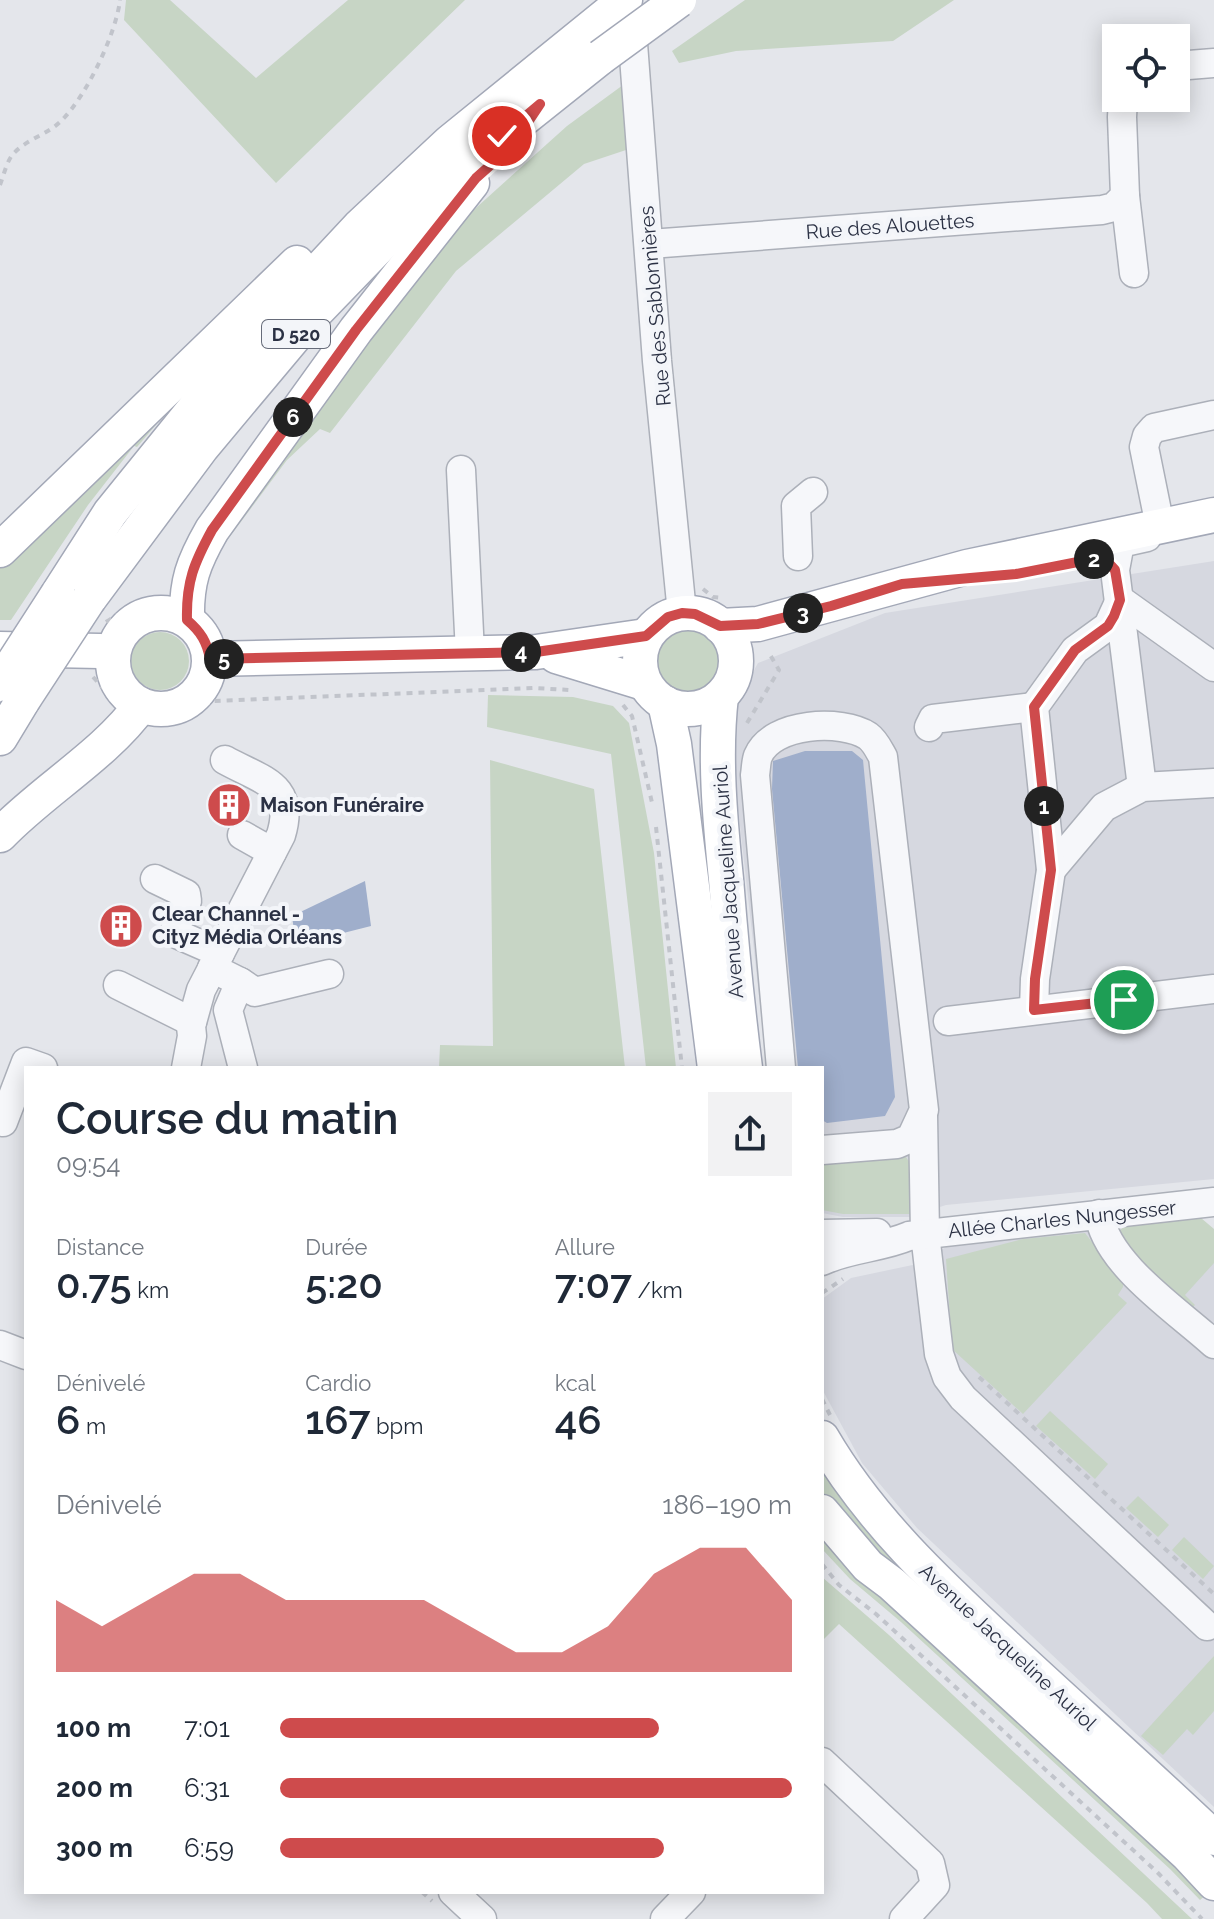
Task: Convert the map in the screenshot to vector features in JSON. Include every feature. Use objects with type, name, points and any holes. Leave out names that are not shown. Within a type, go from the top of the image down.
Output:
[{"type":"main road","name":"D 520","points":[[0,738],[11,692],[89,618],[202,447],[310,318],[394,231],[540,104],[679,0]]},
{"type":"main road","name":"D 520","points":[[89,618],[110,513],[216,383],[359,227],[450,142],[618,7]]},
{"type":"main road","points":[[89,618],[120,636],[130,624],[143,616],[173,614],[186,589],[195,560],[212,530],[356,330],[476,178],[512,146],[540,104]]},
{"type":"main road","points":[[0,550],[315,246],[359,227]]},
{"type":"main road","points":[[210,659],[536,652],[646,636],[668,617],[682,613],[695,614],[720,626],[758,624],[902,584],[1016,574],[1188,540],[1195,523]]},
{"type":"main road","points":[[1105,556],[1195,523]]},
{"type":"main road","points":[[736,664],[831,606]]},
{"type":"main road","points":[[0,835],[24,810],[121,729],[134,711],[173,708],[188,702],[204,683],[210,659],[207,644],[199,630],[178,608]]},
{"type":"main road","points":[[0,649],[100,651],[89,618]]},
{"type":"main road","points":[[89,618],[134,711]]},
{"type":"main road","points":[[536,652],[580,661],[643,696],[676,708],[700,708],[721,696],[729,687],[736,664],[735,650],[720,626]]},
{"type":"main road","points":[[643,696],[639,664],[646,636]]},
{"type":"main road","name":"Avenue Jacqueline Auriol","points":[[643,696],[674,744],[715,1066]]},
{"type":"main road","name":"Avenue Jacqueline Auriol","points":[[721,696],[718,740],[721,831],[745,1066]]},
{"type":"main road","name":"Avenue Jacqueline Auriol","points":[[824,1441],[867,1507],[930,1576],[1214,1838]]},
{"type":"main road","name":"Avenue Jacqueline Auriol","points":[[824,1514],[868,1566],[1030,1710],[1187,1854],[1214,1883]]},
{"type":"street","name":"Rue des Sablonnières","points":[[618,7],[650,244],[657,361],[682,613]]},
{"type":"street","points":[[1190,65],[1214,63]]},
{"type":"street","points":[[1122,112],[1125,196],[1134,273]]},
{"type":"street","name":"Rue des Alouettes","points":[[650,244],[1102,210],[1114,207],[1125,196]]},
{"type":"street","points":[[1195,523],[1144,447],[1147,436],[1154,428],[1214,415]]},
{"type":"street","points":[[461,470],[470,653]]},
{"type":"street","points":[[798,556],[796,506],[813,492]]},
{"type":"street","points":[[1105,556],[1120,600],[1142,787]]},
{"type":"street","points":[[1120,600],[1214,667]]},
{"type":"street","points":[[1034,1010],[1035,979],[1051,870],[1034,707],[1075,650],[1108,626],[1120,600]]},
{"type":"street","points":[[929,727],[933,719],[1034,707]]},
{"type":"street","points":[[781,1066],[755,775],[758,755],[771,740],[792,730],[819,726],[851,727],[872,738],[883,757],[924,1110],[917,1235],[939,1354],[954,1388],[1119,1547],[1207,1626]]},
{"type":"street","points":[[186,1066],[192,1024],[201,990],[272,852],[287,814],[283,798],[271,785],[225,760]]},
{"type":"street","points":[[1051,870],[1104,807],[1142,787],[1214,783]]},
{"type":"street","points":[[242,835],[272,852]]},
{"type":"street","points":[[155,879],[186,894],[187,901],[176,926],[179,935],[255,992],[329,974]]},
{"type":"street","points":[[240,982],[228,1010],[242,1066]]},
{"type":"street","points":[[118,985],[192,1024]]},
{"type":"street","points":[[948,1021],[1214,989]]},
{"type":"street","points":[[176,1066],[185,1032],[192,1024]]},
{"type":"street","points":[[0,1121],[3,1122],[24,1067]]},
{"type":"street","points":[[824,1150],[897,1144],[911,1138],[924,1110]]},
{"type":"street","name":"Allée Charles Nungesser","points":[[824,1260],[917,1235],[1214,1202]]},
{"type":"street","points":[[1099,1214],[1101,1228],[1117,1254],[1214,1344]]},
{"type":"street","name":"Allée Charles Nungesser","points":[[824,1234],[892,1232],[917,1235]]},
{"type":"street","points":[[0,1345],[24,1354]]},
{"type":"street","points":[[824,1764],[930,1863],[935,1885],[904,1919]]},
{"type":"street","points":[[455,1894],[482,1919]]},
{"type":"street","points":[[665,1919],[689,1894]]},
{"type":"path","points":[[0,185],[13,153],[59,124],[73,109],[99,61],[119,11],[120,0]]},
{"type":"path","points":[[89,618],[145,601],[178,608]]},
{"type":"path","points":[[744,727],[779,670],[769,653]]},
{"type":"path","points":[[86,674],[94,677],[107,692],[134,711],[168,723],[212,701],[535,688],[572,690]]},
{"type":"path","points":[[643,696],[632,716],[653,808]]},
{"type":"path","points":[[655,823],[682,1066]]},
{"type":"path","points":[[972,1371],[1214,1594]]},
{"type":"path","points":[[824,1566],[839,1585],[887,1624],[1158,1873],[1202,1919]]},
{"type":"shaded area","points":[[1214,561],[1214,1179],[946,1205],[909,1217],[843,1217],[824,1213],[824,1066],[767,1066],[728,717],[758,663],[885,613]]},
{"type":"shaded area","points":[[1127,1226],[1214,1232],[1214,1807],[917,1528],[862,1463],[824,1393],[824,1298],[851,1278],[922,1263],[950,1244]]},
{"type":"green space","points":[[126,0],[170,0],[256,78],[348,0],[465,0],[276,183],[124,20]]},
{"type":"green space","points":[[745,0],[954,0],[893,41],[736,51],[679,63],[672,51]]},
{"type":"green space","points":[[623,85],[629,149],[584,164],[456,271],[330,433],[320,429],[287,460],[208,566],[203,565],[417,275],[467,216],[567,126]]},
{"type":"green space","points":[[178,399],[137,447],[134,446],[88,505],[11,620],[0,620],[0,561]]},
{"type":"green space","points":[[682,630],[694,630],[710,639],[717,649],[717,673],[710,683],[694,692],[682,692],[662,678],[657,667],[657,655],[671,635]]},
{"type":"green space","points":[[160,632],[181,640],[189,661],[181,682],[160,690],[139,682],[131,661],[139,640]]},
{"type":"green space","points":[[488,695],[573,697],[613,706],[629,723],[654,853],[676,1066],[646,1066],[611,754],[487,727]]},
{"type":"green space","points":[[490,760],[594,789],[625,1066],[439,1066],[440,1045],[493,1046]]},
{"type":"green space","points":[[902,1152],[916,1182],[916,1198],[910,1214],[843,1214],[824,1210],[824,1158]]},
{"type":"green space","points":[[1201,1218],[1214,1229],[1214,1263],[1185,1295],[1195,1305],[1190,1310],[1132,1254],[1119,1231],[1126,1225]]},
{"type":"green space","points":[[1085,1233],[1123,1282],[1118,1295],[1127,1303],[1023,1414],[952,1349],[946,1259],[1023,1239]]},
{"type":"green space","points":[[1050,1411],[1108,1464],[1095,1479],[1036,1426]]},
{"type":"green space","points":[[824,1467],[1214,1857],[1214,1863],[876,1555],[824,1493]]},
{"type":"green space","points":[[1138,1496],[1169,1525],[1158,1537],[1126,1508]]},
{"type":"green space","points":[[824,1523],[1213,1889],[1200,1900],[901,1622],[850,1579],[824,1551]]},
{"type":"green space","points":[[1184,1537],[1214,1566],[1203,1579],[1172,1550]]},
{"type":"green space","points":[[824,1579],[889,1635],[1192,1919],[1162,1919],[839,1624],[824,1639]]},
{"type":"green space","points":[[1214,1656],[1214,1711],[1193,1735],[1187,1729],[1163,1755],[1141,1736]]},
{"type":"water","points":[[805,751],[852,751],[863,760],[895,1097],[885,1116],[827,1123],[824,1121],[824,1066],[798,1066],[772,789],[773,761]]},
{"type":"water","points":[[365,881],[371,926],[296,945],[292,916]]},
{"type":"place","name":"Maison Funéraire","points":[[229,805]]},
{"type":"place","name":"Clear Channel - Cityz Média Orléans","points":[[121,926]]},
{"type":"route","points":[[502,136],[540,104],[512,146],[476,178],[356,330],[212,530],[195,560],[186,589],[187,620],[199,630],[207,644],[210,659],[536,652],[646,636],[668,617],[682,613],[695,614],[720,626],[758,624],[902,584],[1016,574],[1103,557],[1115,570],[1120,600],[1114,616],[1108,626],[1075,650],[1034,707],[1051,870],[1035,979],[1034,1010],[1124,1000]]}]
